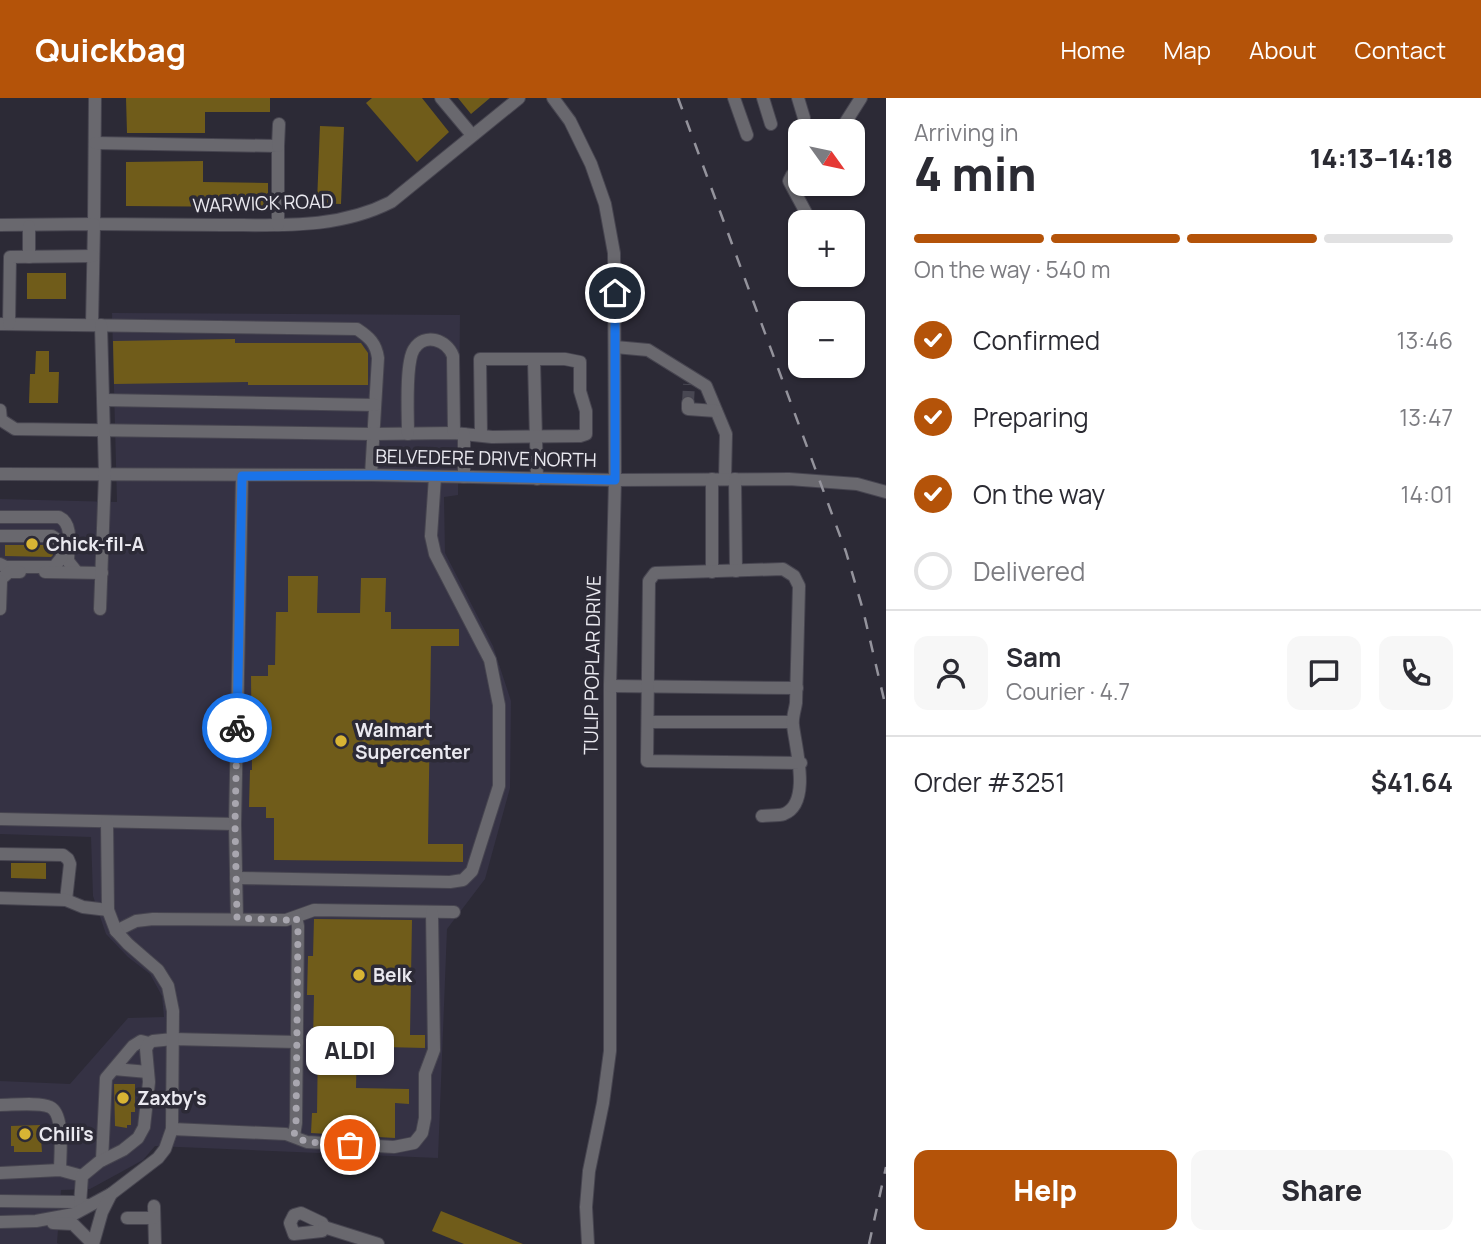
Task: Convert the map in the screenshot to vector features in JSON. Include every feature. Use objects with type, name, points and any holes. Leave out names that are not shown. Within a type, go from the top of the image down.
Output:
[{"type":"street","points":[[95,98],[93,256],[104,400],[105,474],[100,609]]},
{"type":"street","points":[[441,98],[472,135]]},
{"type":"street","name":"WARWICK ROAD","points":[[0,225],[278,225],[337,221],[376,210],[404,194],[519,98]]},
{"type":"street","name":"TULIP POPLAR DRIVE","points":[[553,98],[570,121],[591,164],[605,204],[614,253],[615,480],[610,686],[610,1051],[589,1171],[587,1244]]},
{"type":"street","points":[[734,98],[747,135]]},
{"type":"street","points":[[763,98],[771,124]]},
{"type":"street","points":[[798,98],[804,118]]},
{"type":"street","points":[[847,119],[860,98]]},
{"type":"street","points":[[278,225],[279,124]]},
{"type":"street","points":[[95,143],[278,146]]},
{"type":"street","points":[[29,226],[29,257]]},
{"type":"street","points":[[93,256],[10,257],[5,324],[357,329],[376,347],[378,358],[371,475]]},
{"type":"street","points":[[408,434],[409,367],[412,352],[418,344],[432,340],[443,342],[450,347],[453,356],[464,477]]},
{"type":"street","points":[[615,347],[648,350],[690,380],[706,386],[726,434],[724,479],[712,572]]},
{"type":"street","points":[[0,410],[1,419],[15,429],[459,433],[492,437],[586,435],[586,411],[580,391],[580,362],[565,359],[480,359],[481,435]]},
{"type":"street","points":[[534,361],[537,480]]},
{"type":"street","points":[[104,400],[375,405]]},
{"type":"street","points":[[688,402],[688,409],[716,411]]},
{"type":"street","name":"BELVEDERE DRIVE NORTH","points":[[0,474],[819,480],[857,484],[886,492]]},
{"type":"street","points":[[237,918],[235,824],[242,476]]},
{"type":"street","points":[[236,878],[450,882],[463,880],[472,872],[499,786],[499,705],[490,660],[435,554],[431,536],[435,477]]},
{"type":"street","points":[[724,479],[736,571]]},
{"type":"street","points":[[0,517],[59,517],[65,520],[72,566]]},
{"type":"street","points":[[0,536],[52,536],[62,543],[62,557],[54,566],[0,564]]},
{"type":"street","points":[[0,609],[0,580],[9,572],[57,571],[72,566],[102,573]]},
{"type":"street","points":[[762,816],[785,814],[794,805],[799,789],[801,763],[792,722],[797,688],[799,586],[794,576],[783,569],[655,573],[649,581],[647,761],[801,763]]},
{"type":"street","points":[[610,686],[797,688]]},
{"type":"street","points":[[648,722],[792,722]]},
{"type":"street","points":[[0,820],[235,824]]},
{"type":"street","points":[[0,1201],[84,1204],[111,1194],[158,1158],[165,1149],[172,1129],[173,1011],[168,986],[158,970],[116,931],[108,910],[107,822]]},
{"type":"street","points":[[0,854],[64,855],[70,864],[66,900]]},
{"type":"street","points":[[0,898],[66,900],[83,907],[108,910]]},
{"type":"street","points":[[116,931],[136,922],[153,919],[286,920],[314,910],[454,912]]},
{"type":"street","points":[[172,1129],[286,1133],[307,1142],[394,1147],[414,1143],[422,1133],[425,1118],[425,1074],[434,1050],[432,912]]},
{"type":"street","points":[[294,1136],[297,1042],[296,917]]},
{"type":"street","points":[[102,1160],[106,1078],[133,1046],[141,1041],[149,1043],[173,1039],[297,1042]]},
{"type":"street","points":[[82,1177],[102,1160],[138,1138],[144,1127],[148,1072],[146,1049],[149,1043]]},
{"type":"street","points":[[114,1069],[148,1072]]},
{"type":"street","points":[[0,1105],[47,1105],[56,1111],[60,1119],[60,1170]]},
{"type":"street","points":[[102,1136],[125,1148]]},
{"type":"street","points":[[0,1173],[60,1170],[82,1177]]},
{"type":"street","points":[[82,1177],[90,1242]]},
{"type":"street","points":[[90,1242],[111,1194]]},
{"type":"street","points":[[36,1221],[74,1214],[84,1204]]},
{"type":"street","points":[[127,1218],[154,1212],[155,1244]]},
{"type":"street","points":[[0,1222],[73,1224],[90,1242]]},
{"type":"street","points":[[324,1227],[378,1244]]},
{"type":"shaded area","points":[[112,313],[460,315],[458,495],[444,497],[445,553],[493,646],[511,701],[510,788],[485,879],[447,929],[438,1158],[155,1146],[143,1160],[90,1189],[61,1190],[59,1244],[0,1244],[0,1081],[70,1084],[128,1018],[164,1017],[162,996],[150,974],[128,957],[106,934],[93,896],[91,837],[0,834],[0,499],[117,502]]},
{"type":"building","points":[[126,98],[270,98],[270,112],[205,112],[205,133],[127,133]]},
{"type":"building","points":[[372,98],[422,98],[449,132],[417,162],[366,103]]},
{"type":"building","points":[[458,98],[490,98],[471,114]]},
{"type":"building","points":[[320,126],[344,127],[341,204],[317,203]]},
{"type":"building","points":[[203,161],[203,182],[268,183],[268,207],[126,206],[126,162]]},
{"type":"building","points":[[27,273],[66,273],[66,299],[27,299]]},
{"type":"building","points":[[235,339],[235,343],[361,343],[368,353],[368,385],[248,385],[248,382],[114,384],[113,341]]},
{"type":"building","points":[[36,351],[49,351],[49,372],[59,372],[58,403],[29,403],[30,374],[35,374]]},
{"type":"building","points":[[5,545],[49,545],[53,547],[53,555],[5,556]]},
{"type":"building","name":"Walmart Supercenter","points":[[288,576],[318,576],[317,613],[360,613],[361,578],[386,578],[385,612],[391,612],[391,629],[459,629],[459,646],[431,646],[428,844],[463,844],[463,862],[274,860],[274,818],[266,818],[266,807],[249,807],[252,770],[251,676],[268,676],[268,665],[275,665],[276,612],[288,612]]},
{"type":"building","points":[[11,863],[46,863],[46,879],[11,878]]},
{"type":"building","name":"Belk","points":[[314,919],[412,920],[410,1035],[425,1035],[425,1048],[384,1047],[384,1043],[357,1042],[356,1088],[409,1089],[409,1104],[395,1103],[395,1138],[311,1133],[312,1113],[317,1113],[318,1041],[313,1041],[314,995],[307,995],[308,956],[313,956]]},
{"type":"building","name":"Zaxby's","points":[[114,1084],[135,1084],[135,1112],[131,1112],[131,1125],[127,1125],[127,1128],[115,1126]]},
{"type":"building","name":"Chili's","points":[[40,1125],[42,1152],[14,1152],[14,1146],[11,1146],[11,1126]]},
{"type":"building","points":[[441,1211],[523,1244],[464,1244],[432,1231]]},
{"type":"tunnel","points":[[688,403],[689,384]]},
{"type":"railway","points":[[678,98],[846,552],[886,708]]},
{"type":"railway","points":[[869,1244],[886,1167]]},
{"type":"way so far","points":[[237,728],[237,918],[286,920],[296,917],[298,926],[294,1136],[307,1142],[350,1145]]},
{"type":"place","name":"Chick-fil-A","points":[[32,544]]},
{"type":"place","name":"Walmart Supercenter","points":[[341,741]]},
{"type":"place","name":"Belk","points":[[359,975]]},
{"type":"place","name":"Zaxby's","points":[[123,1098]]},
{"type":"place","name":"Chili's","points":[[25,1134]]},
{"type":"place","name":"ALDI","points":[[350,1145]]},
{"type":"route","points":[[237,728],[242,476],[371,475],[615,480],[615,293]]}]
